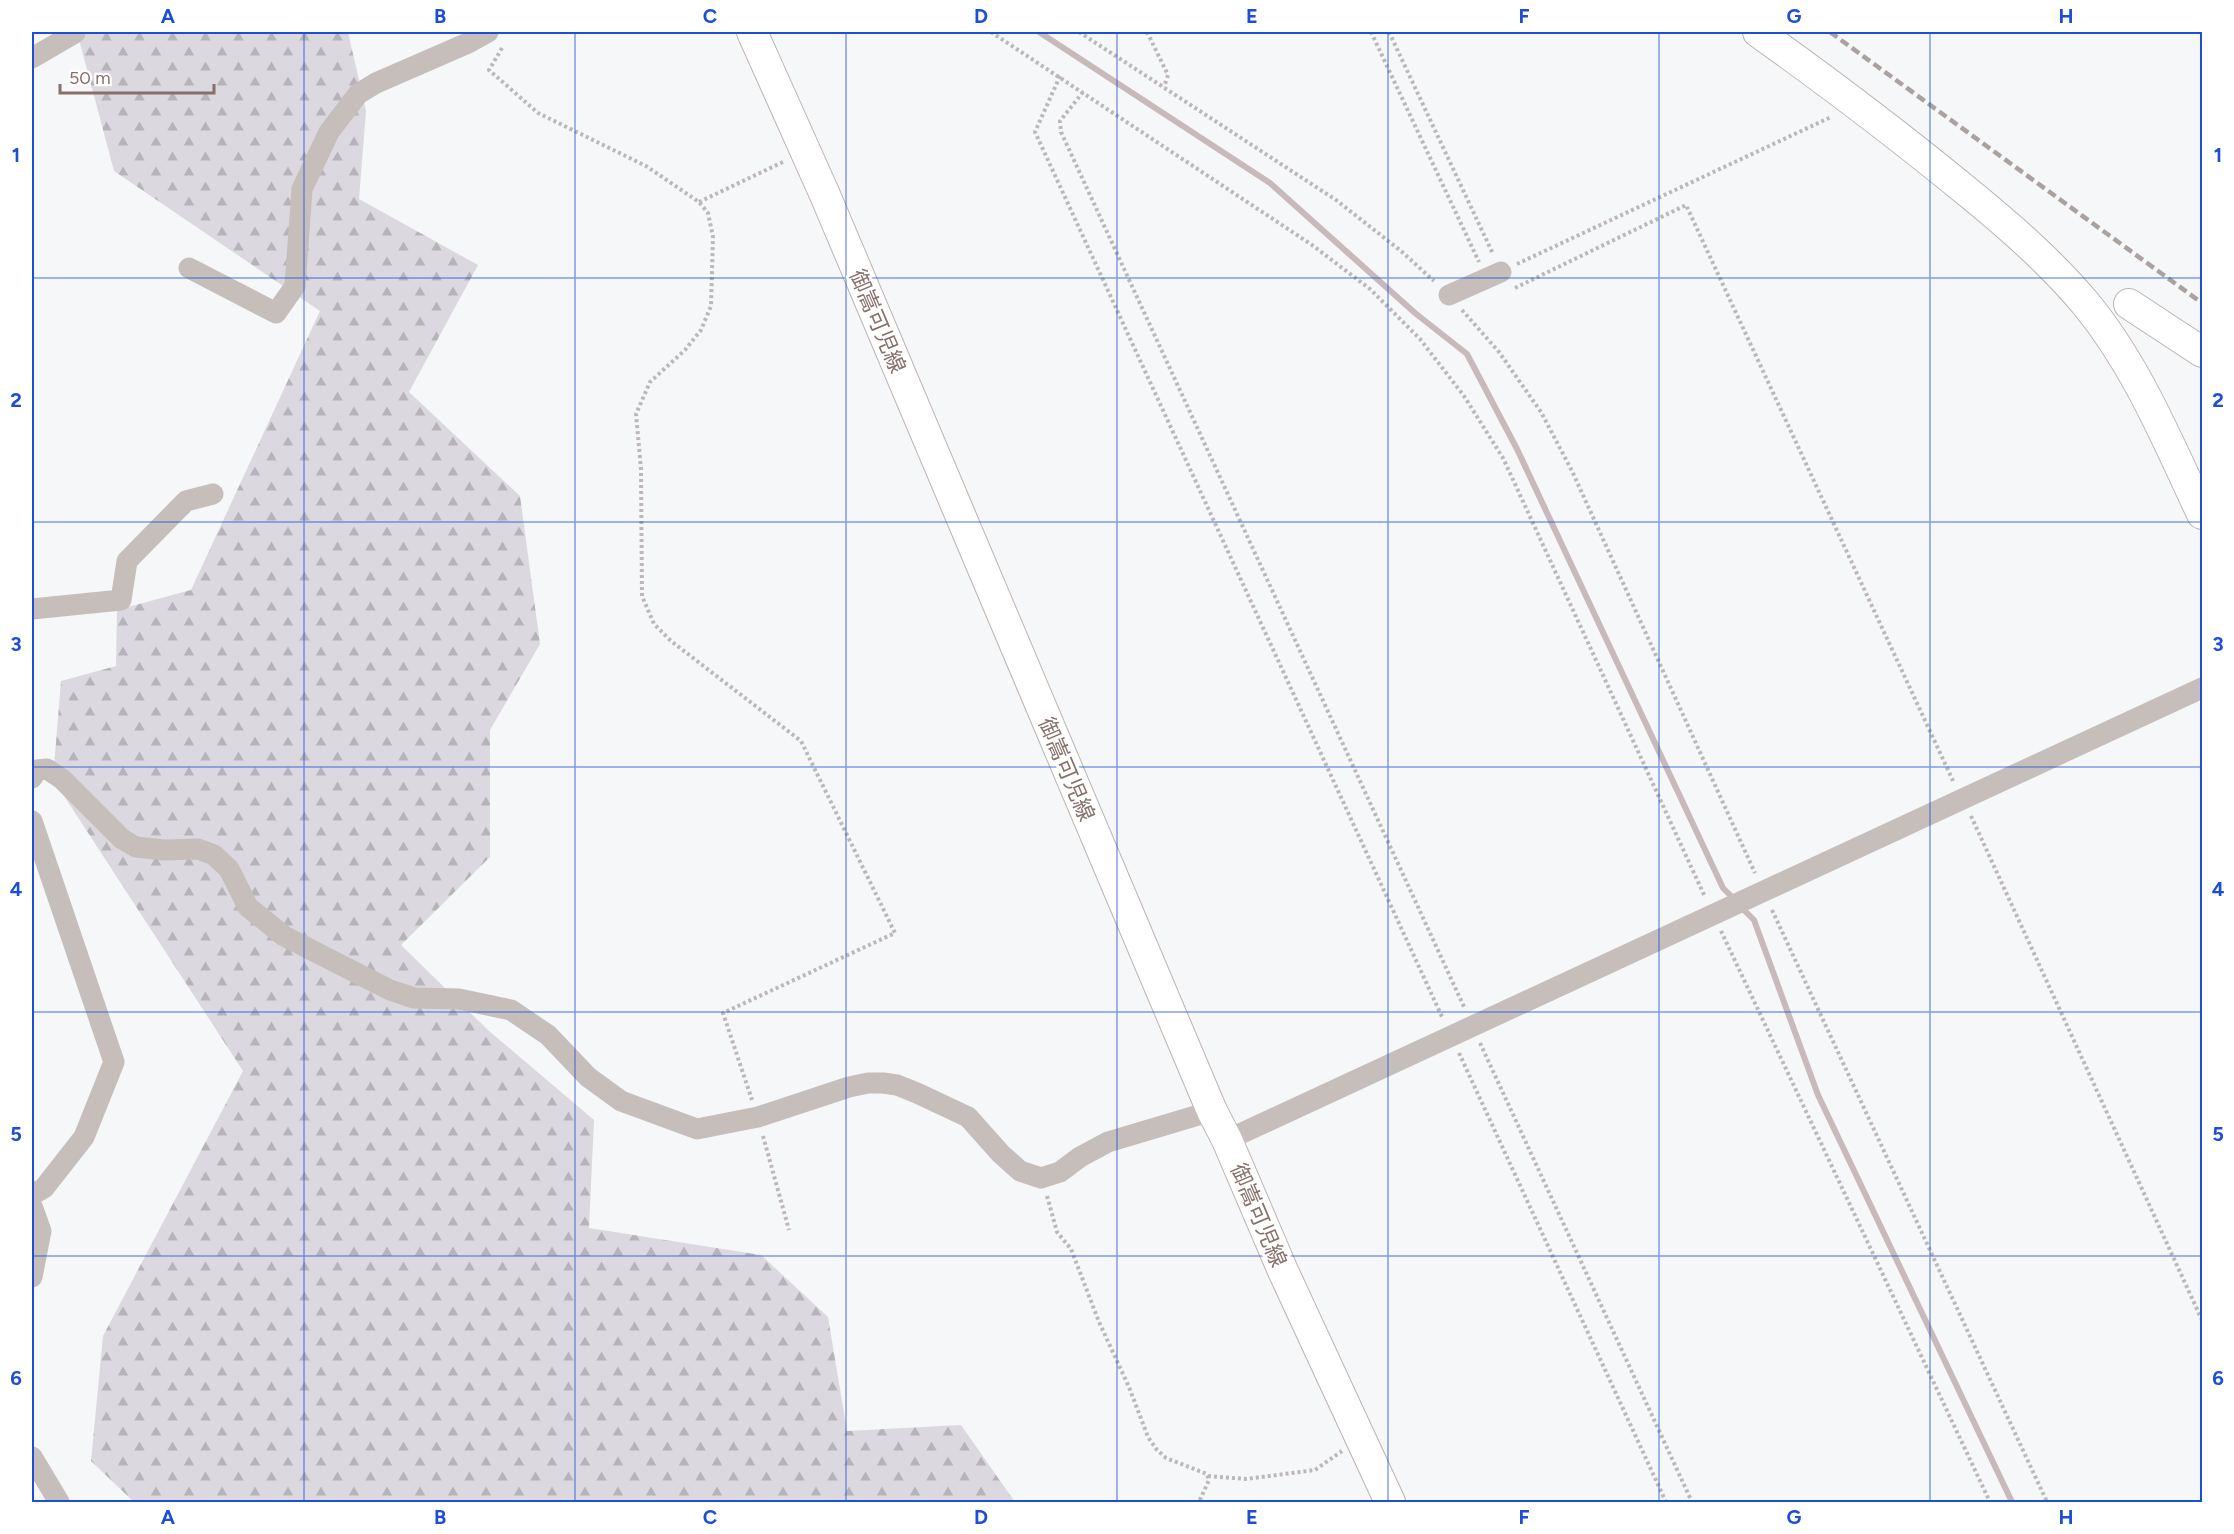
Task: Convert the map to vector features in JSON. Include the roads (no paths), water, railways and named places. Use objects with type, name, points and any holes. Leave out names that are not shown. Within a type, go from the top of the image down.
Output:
[{"type":"main road","name":"御嵩可児線","points":[[752,32],[805,151],[1212,1111],[1390,1503]]},
{"type":"main road","points":[[1758,32],[1858,104],[1997,216],[2055,270],[2087,305],[2135,375],[2202,514]]},
{"type":"main road","points":[[2129,304],[2202,352]]},
{"type":"street","points":[[32,58],[74,32]]},
{"type":"street","points":[[189,268],[276,313],[295,286],[302,189],[329,132],[358,94],[376,83],[468,43],[498,36]]},
{"type":"street","points":[[1449,295],[1498,281]]},
{"type":"street","points":[[32,609],[121,600],[127,561],[186,501],[213,494]]},
{"type":"street","points":[[1227,1140],[2202,688]]},
{"type":"street","points":[[32,778],[37,770],[47,769],[62,778],[122,839],[136,847],[164,850],[198,849],[214,855],[229,869],[248,907],[284,936],[390,990],[414,998],[459,999],[511,1010],[548,1035],[588,1077],[621,1101],[698,1130],[758,1117],[849,1087],[868,1083],[897,1085],[968,1117],[1001,1154],[1020,1171],[1041,1178],[1060,1172],[1080,1156],[1108,1142],[1212,1111]]},
{"type":"street","points":[[32,821],[114,1062],[84,1137],[44,1188],[32,1195]]},
{"type":"street","points":[[32,1206],[41,1231],[32,1277]]},
{"type":"street","points":[[32,1457],[59,1503]]},
{"type":"waterway","points":[[1039,32],[1270,183],[1415,313],[1467,354],[1517,449],[1723,888],[1734,899]]},
{"type":"waterway","points":[[1741,907],[1754,920],[1818,1095],[2012,1502]]},
{"type":"railway","points":[[1830,32],[2202,303]]}]
